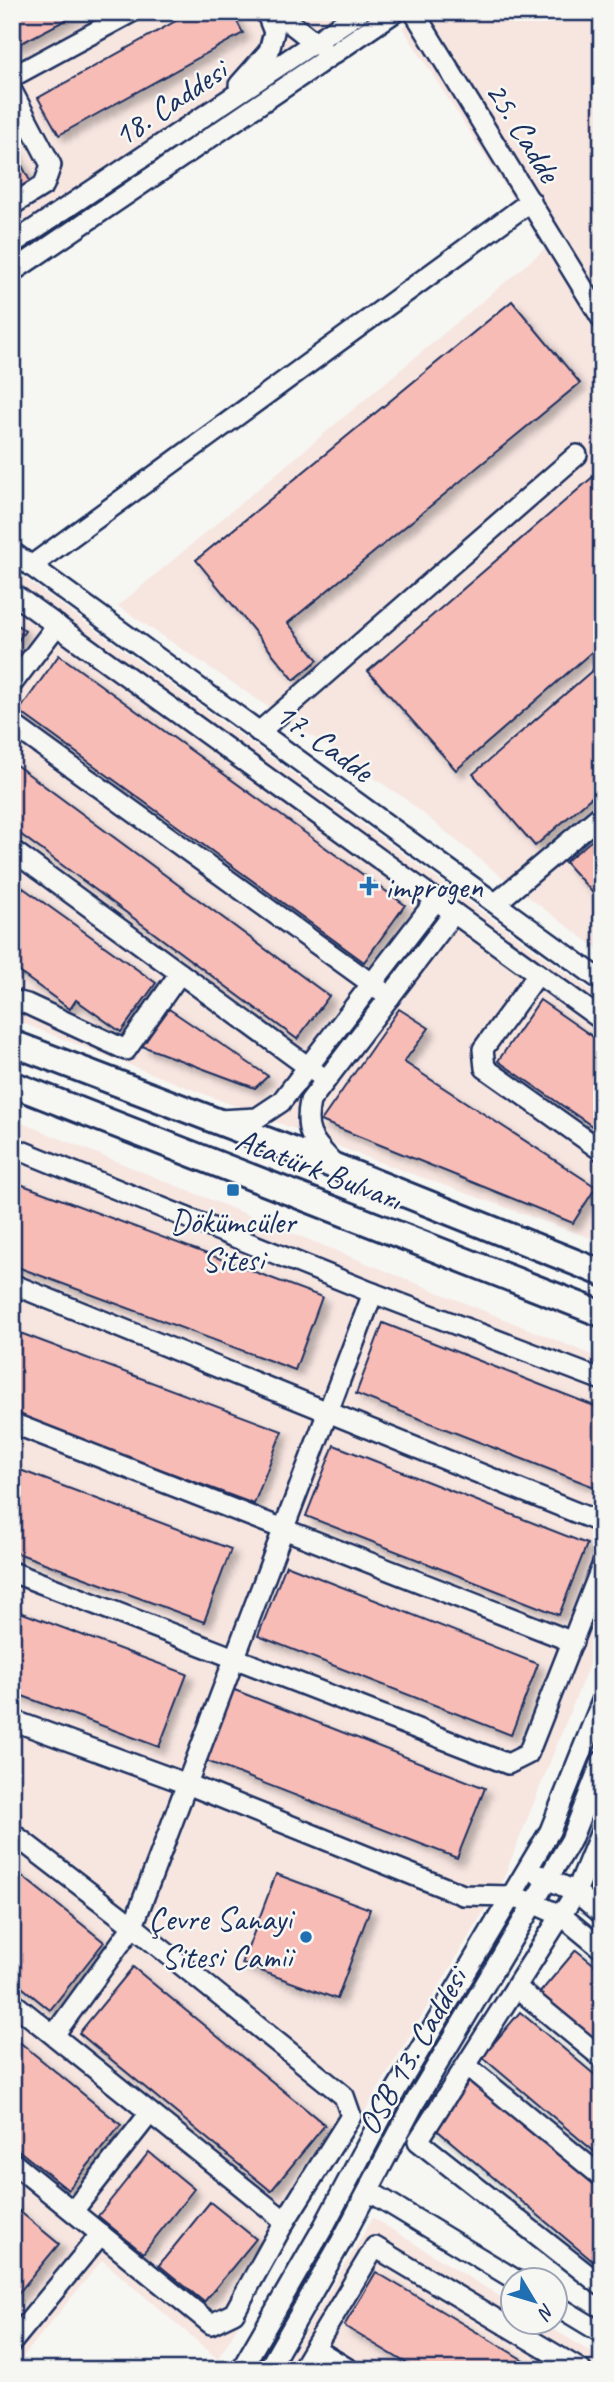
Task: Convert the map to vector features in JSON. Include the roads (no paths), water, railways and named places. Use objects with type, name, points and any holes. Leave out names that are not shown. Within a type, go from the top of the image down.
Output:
[{"type":"main road","name":"Atatürk Bulvarı","points":[[12,1043],[217,1120],[602,1273]]},
{"type":"main road","name":"Atatürk Bulvarı","points":[[12,1084],[602,1314]]},
{"type":"street","points":[[12,76],[132,12]]},
{"type":"street","points":[[221,105],[269,51],[274,32],[266,12]]},
{"type":"street","points":[[276,12],[313,43],[334,55]]},
{"type":"street","name":"18. Caddesi","points":[[12,244],[360,12]]},
{"type":"street","points":[[12,272],[395,12]]},
{"type":"street","name":"25. Cadde","points":[[414,12],[602,319]]},
{"type":"street","points":[[12,91],[51,165],[44,185],[12,205]]},
{"type":"street","points":[[31,566],[531,201]]},
{"type":"street","points":[[259,732],[577,455]]},
{"type":"street","name":"17. Cadde","points":[[12,552],[602,981]]},
{"type":"street","points":[[12,593],[602,1020]]},
{"type":"street","points":[[12,684],[57,625]]},
{"type":"street","points":[[12,724],[390,997]]},
{"type":"street","points":[[496,903],[602,814]]},
{"type":"street","points":[[12,850],[326,1080]]},
{"type":"street","points":[[217,1120],[257,1118],[281,1101],[436,900]]},
{"type":"street","points":[[337,1167],[313,1141],[306,1121],[310,1101],[454,913]]},
{"type":"street","points":[[17,999],[126,1050],[180,973]]},
{"type":"street","points":[[538,974],[483,1049],[485,1068],[602,1151]]},
{"type":"street","points":[[12,1147],[373,1293],[602,1380]]},
{"type":"street","points":[[12,1284],[602,1523]]},
{"type":"street","points":[[54,2035],[133,1926],[373,1293]]},
{"type":"street","points":[[12,1423],[573,1642]]},
{"type":"street","points":[[12,1572],[508,1764],[528,1754],[602,1566]]},
{"type":"street","name":"OSB 13. Caddesi","points":[[241,2370],[324,2227],[396,2090],[550,1831],[602,1702]]},
{"type":"street","points":[[12,1720],[187,1784],[463,1895],[513,1896],[535,1904],[562,1916],[602,1949]]},
{"type":"street","name":"OSB 13. Caddesi","points":[[268,2370],[369,2191],[415,2102],[571,1840],[602,1761]]},
{"type":"street","points":[[602,1829],[595,1867],[576,1892],[418,2141],[602,2286]]},
{"type":"street","points":[[12,1833],[133,1926],[344,2096],[351,2116],[285,2221],[234,2313],[212,2324],[12,2162]]},
{"type":"street","points":[[528,1871],[576,1892],[602,1914]]},
{"type":"street","points":[[517,1988],[602,2058]]},
{"type":"street","points":[[12,2002],[285,2221]]},
{"type":"street","points":[[467,2066],[602,2177]]},
{"type":"street","points":[[73,2211],[150,2113]]},
{"type":"street","points":[[369,2191],[498,2269]]},
{"type":"street","points":[[12,2342],[101,2234]]},
{"type":"street","points":[[301,2370],[375,2247],[581,2370]]},
{"type":"street","points":[[568,2312],[602,2333]]},
{"type":"street","points":[[314,2348],[350,2370]]},
{"type":"place","name":"improgen","points":[[369,886]]},
{"type":"place","name":"Dökümcüler Sitesi","points":[[233,1190]]},
{"type":"place","name":"Çevre Sanayi Sitesi Camii","points":[[306,1937]]}]
